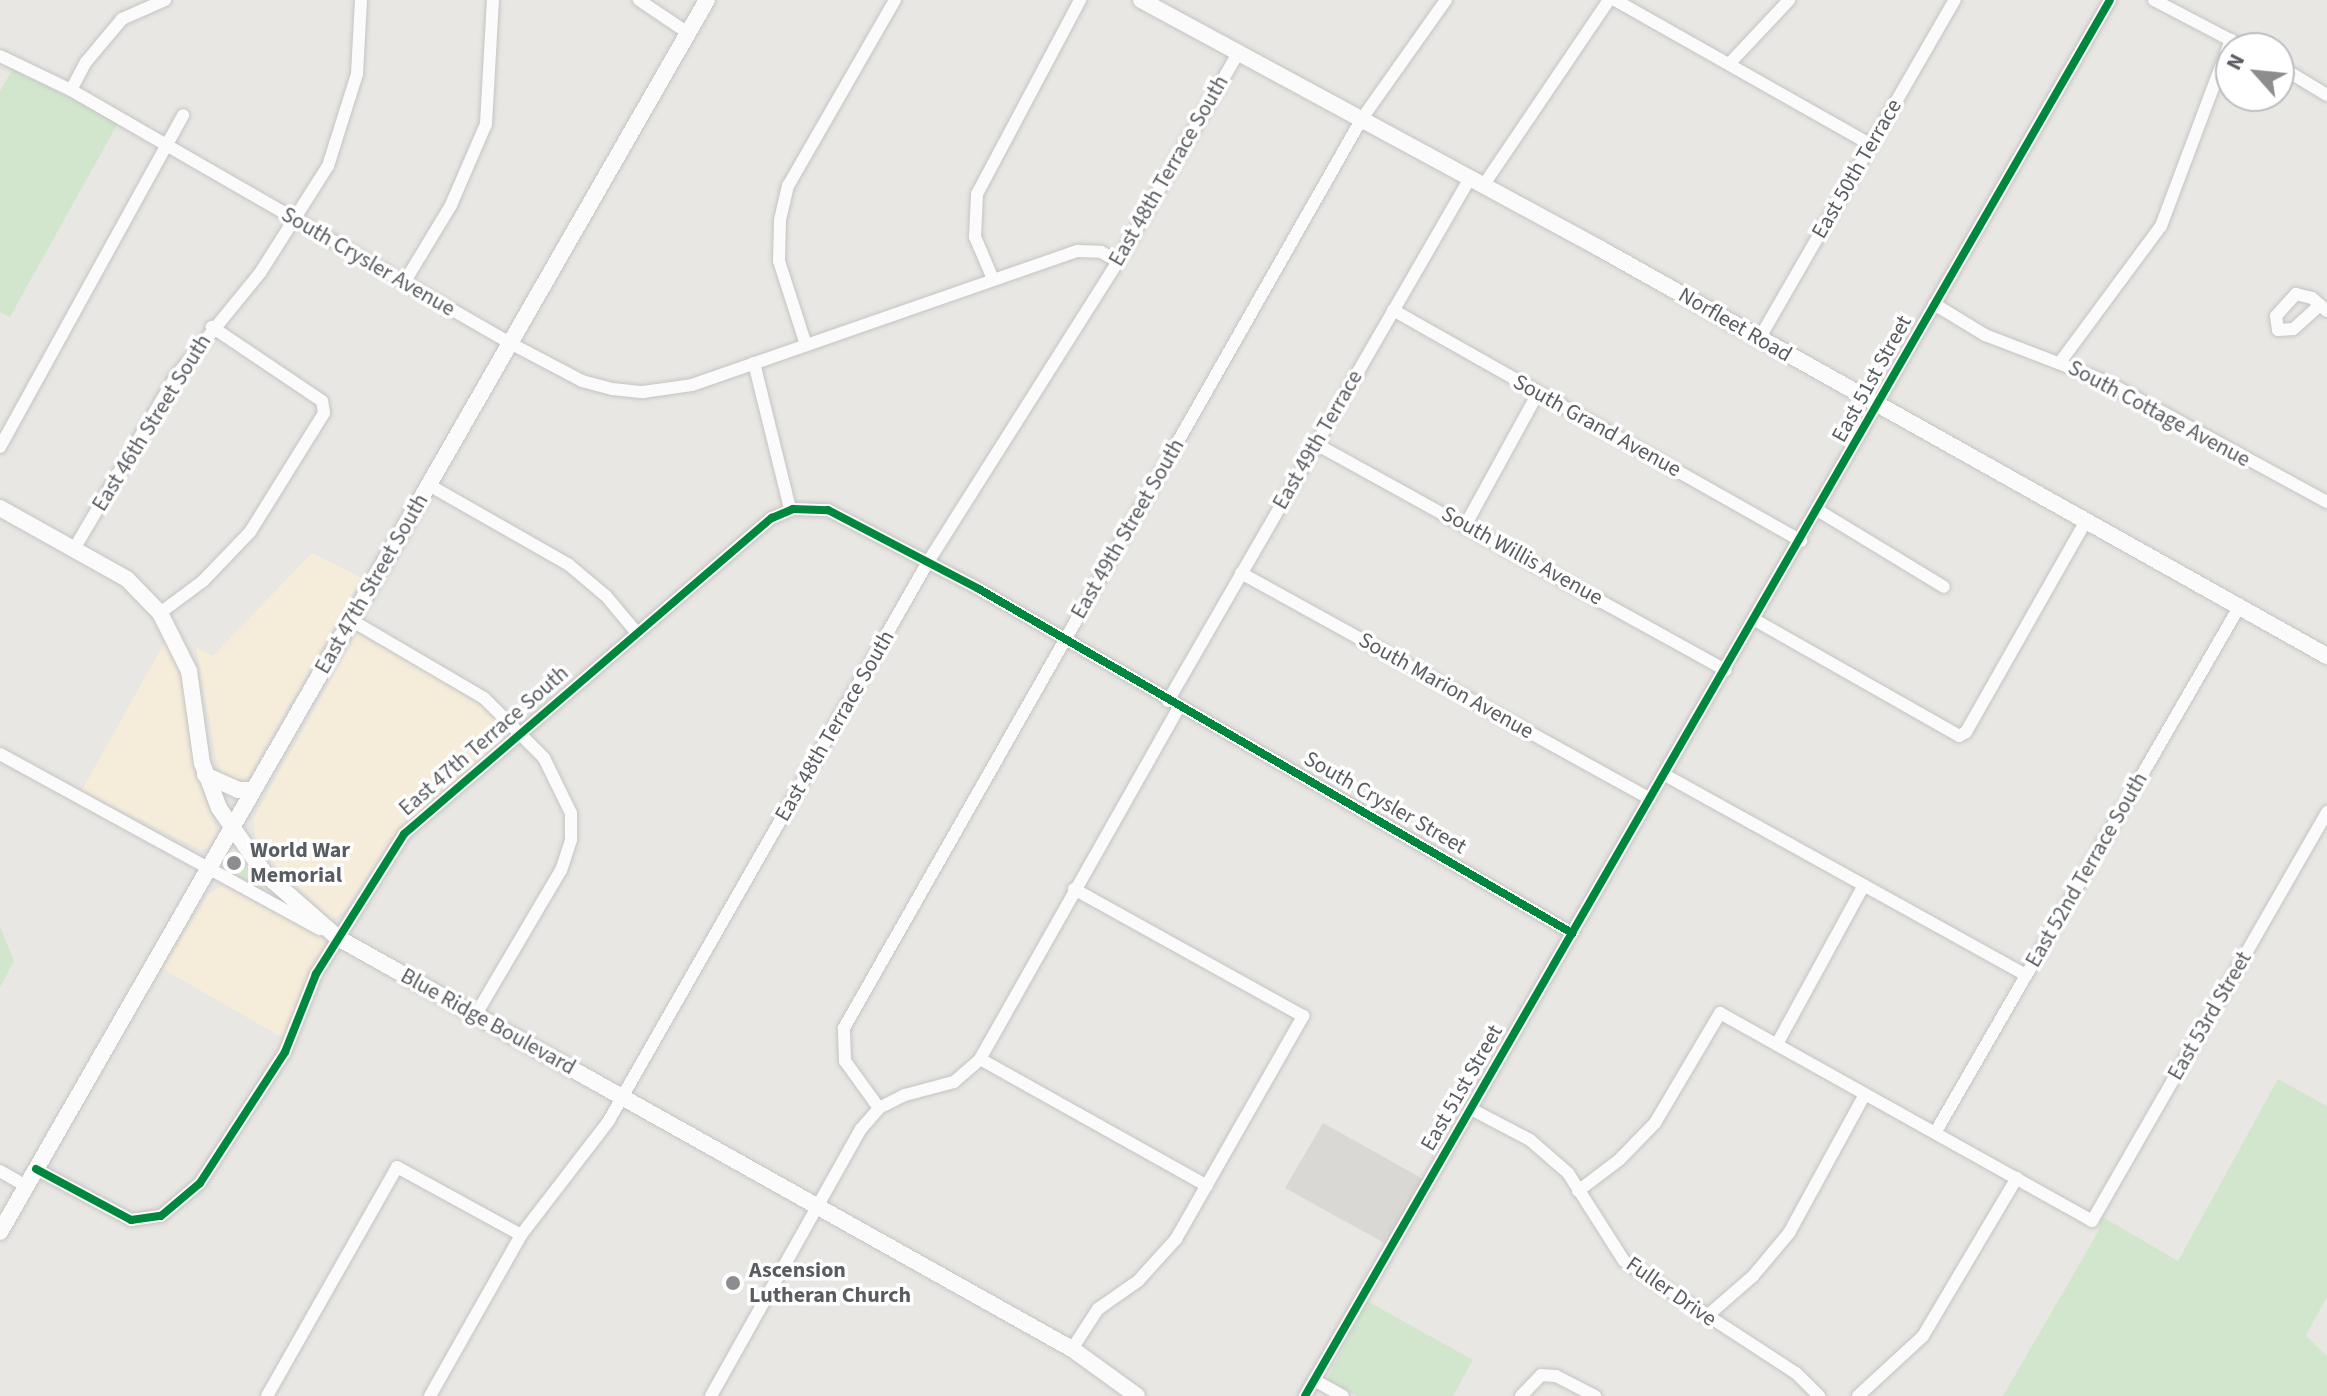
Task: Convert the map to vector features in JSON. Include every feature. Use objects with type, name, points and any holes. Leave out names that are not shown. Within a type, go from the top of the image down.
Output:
[{"type":"street","points":[[71,90],[86,62],[122,19],[165,0]]},
{"type":"street","name":"East 46th Street South","points":[[74,549],[176,376],[212,327],[260,273],[296,221],[328,166],[350,107],[361,41],[361,0]]},
{"type":"street","points":[[404,283],[451,205],[486,124],[493,0]]},
{"type":"street","points":[[639,0],[688,33]]},
{"type":"street","name":"East 47th Street South","points":[[0,1232],[707,0]]},
{"type":"street","points":[[806,345],[779,261],[780,220],[788,186],[895,0]]},
{"type":"street","points":[[993,279],[975,237],[977,194],[1080,0]]},
{"type":"street","name":"Norfleet Road","points":[[1141,0],[1476,182],[2327,656]]},
{"type":"street","name":"East 49th Street South","points":[[879,1108],[845,1061],[844,1028],[1361,120],[1446,0]]},
{"type":"street","points":[[1612,0],[1871,145]]},
{"type":"street","name":"East 49th Terrace","points":[[879,1108],[905,1095],[954,1082],[980,1059],[1241,573],[1393,310],[1476,182],[1612,0]]},
{"type":"street","points":[[1729,64],[1789,0]]},
{"type":"street","name":"East 50th Terrace","points":[[1759,339],[1955,0]]},
{"type":"street","name":"East 51st Street","points":[[1305,1396],[1819,511],[1934,304],[2110,0]]},
{"type":"street","points":[[2154,0],[2216,32]]},
{"type":"street","name":"East 48th Terrace South","points":[[430,1396],[521,1235],[593,1147],[928,562],[1118,261],[1238,53]]},
{"type":"street","name":"South Crysler Avenue","points":[[0,56],[71,90],[404,283],[582,381],[643,392],[692,385],[1077,251],[1101,252],[1118,261]]},
{"type":"street","points":[[2295,76],[2327,95]]},
{"type":"street","points":[[2061,361],[2161,226],[2215,83]]},
{"type":"street","points":[[0,447],[183,115]]},
{"type":"street","name":"South Cottage Avenue","points":[[1934,304],[1985,335],[2061,361],[2327,502]]},
{"type":"street","name":"South Grand Avenue","points":[[1393,310],[1801,541]]},
{"type":"street","points":[[160,613],[203,581],[250,532],[324,413],[322,401],[212,327]]},
{"type":"street","points":[[754,363],[790,509]]},
{"type":"street","points":[[1466,524],[1538,393]]},
{"type":"street","name":"South Willis Avenue","points":[[1316,444],[1726,670]]},
{"type":"street","points":[[429,485],[569,565],[606,596],[637,633]]},
{"type":"street","name":"Blue Ridge Boulevard","points":[[0,508],[127,579],[160,613],[189,671],[205,775],[232,827],[265,874],[338,938],[1072,1349],[1133,1395]]},
{"type":"street","name":"South Crysler Street","points":[[790,509],[828,510],[928,562],[1572,933]]},
{"type":"street","name":"East 47th Terrace South","points":[[36,1169],[131,1220],[161,1216],[200,1183],[285,1052],[316,974],[404,834],[772,518],[790,509]]},
{"type":"street","points":[[1819,511],[1944,587]]},
{"type":"street","points":[[1755,620],[1959,736],[1966,732],[2086,521]]},
{"type":"street","name":"South Marion Avenue","points":[[1241,573],[1650,799]]},
{"type":"street","name":"East 52nd Terrace South","points":[[1935,1133],[2239,607]]},
{"type":"street","points":[[351,620],[484,698],[522,732],[564,789],[571,840],[561,870],[475,1016]]},
{"type":"street","points":[[0,754],[208,870],[338,938]]},
{"type":"street","points":[[205,775],[238,790],[253,790]]},
{"type":"street","points":[[1665,775],[2026,975]]},
{"type":"street","name":"East 53rd Street","points":[[2017,1178],[2092,1221],[2327,812]]},
{"type":"street","points":[[1777,1044],[1864,885]]},
{"type":"street","points":[[1072,1349],[1098,1309],[1162,1258],[1207,1186],[1303,1016],[1074,889]]},
{"type":"street","points":[[1578,1191],[1619,1160],[1655,1123],[1723,1014],[2017,1178],[1923,1336],[1858,1396]]},
{"type":"street","points":[[980,1059],[1207,1186]]},
{"type":"street","points":[[1706,1317],[1753,1276],[1789,1233],[1865,1094]]},
{"type":"street","points":[[711,1396],[861,1129],[879,1108]]},
{"type":"street","name":"Fuller Drive","points":[[1471,1109],[1544,1150],[1578,1191],[1624,1261],[1796,1373],[1819,1396]]},
{"type":"street","points":[[267,1396],[397,1167],[521,1235]]},
{"type":"street","points":[[0,1171],[26,1186]]},
{"type":"street","points":[[1521,1396],[1541,1375],[1556,1376],[1595,1396]]},
{"type":"street","points":[[1314,1380],[1343,1396]]},
{"type":"shaded area","points":[[312,553],[362,578],[248,777],[238,783],[223,776],[216,758],[196,647],[213,656]]},
{"type":"shaded area","points":[[357,633],[475,698],[506,727],[498,744],[396,833],[343,913],[332,920],[274,864],[255,836],[253,819]]},
{"type":"shaded area","points":[[168,636],[187,691],[196,773],[217,831],[208,848],[201,850],[82,790]]},
{"type":"shaded area","points":[[222,885],[323,938],[325,947],[285,1039],[163,969],[208,895]]},
{"type":"shaded area","points":[[1323,1123],[1423,1179],[1386,1244],[1285,1188]]},
{"type":"green space","points":[[13,69],[118,123],[10,317],[0,312],[0,91]]},
{"type":"green space","points":[[236,852],[263,888],[261,891],[223,872]]},
{"type":"green space","points":[[0,927],[14,961],[0,987]]},
{"type":"green space","points":[[2278,1079],[2327,1106],[2327,1297],[2306,1335],[2327,1356],[2327,1396],[2003,1396],[2099,1230],[2101,1216],[2178,1261]]},
{"type":"green space","points":[[1367,1301],[1473,1360],[1453,1396],[1356,1396],[1327,1379]]},
{"type":"cycle path","points":[[1305,1396],[2110,0]]},
{"type":"cycle path","points":[[36,1169],[131,1220],[161,1216],[200,1183],[285,1052],[316,974],[404,834],[772,518],[793,509],[828,510],[979,589],[1572,933]]},
{"type":"place","name":"World War Memorial","points":[[234,863]]},
{"type":"place","name":"Ascension Lutheran Church","points":[[733,1283]]}]
